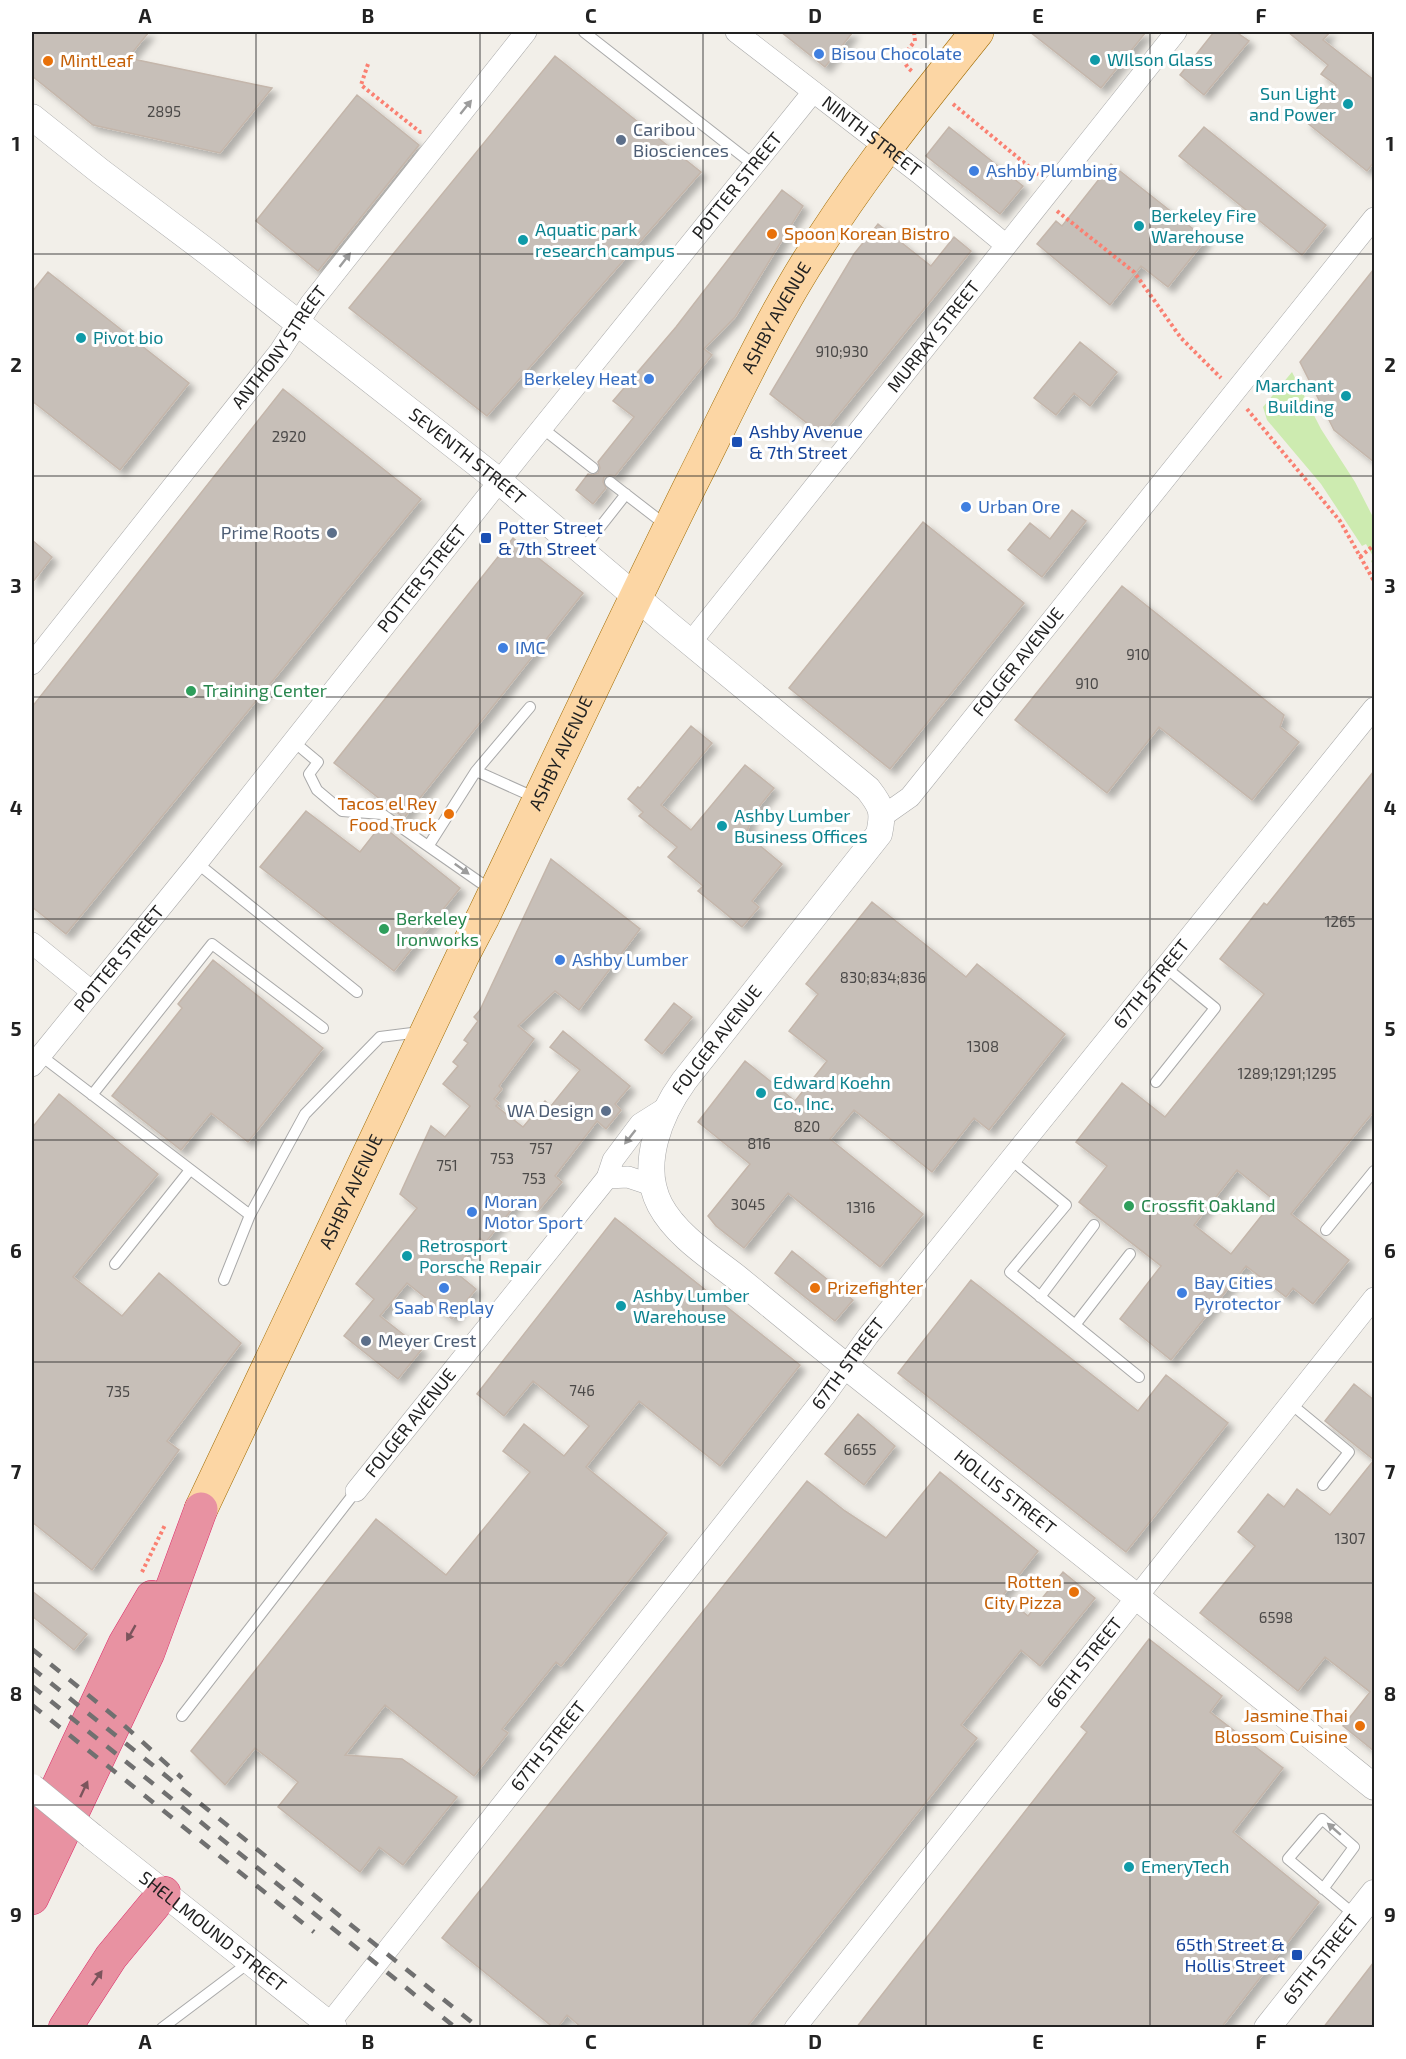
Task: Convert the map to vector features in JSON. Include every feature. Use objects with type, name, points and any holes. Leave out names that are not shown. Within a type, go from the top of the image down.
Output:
[{"type":"highway","points":[[32,1842],[125,1643],[201,1509]]},
{"type":"highway","points":[[32,1898],[148,1653],[201,1509]]},
{"type":"highway","points":[[65,2028],[111,1957],[164,1893]]},
{"type":"main road","name":"ASHBY AVENUE","points":[[201,1509],[636,596],[791,289],[885,148],[977,32]]},
{"type":"street","name":"ANTHONY STREET","points":[[32,664],[280,351],[311,303],[526,32]]},
{"type":"street","name":"NINTH STREET","points":[[736,32],[1006,245]]},
{"type":"street","name":"MURRAY STREET","points":[[691,642],[1176,32]]},
{"type":"street","name":"POTTER STREET","points":[[36,1061],[813,92]]},
{"type":"street","name":"SEVENTH STREET","points":[[32,117],[500,481],[691,642],[858,778],[876,799],[883,816]]},
{"type":"street","name":"FOLGER AVENUE","points":[[653,1153],[657,1131],[667,1107],[684,1081],[873,842],[879,834],[883,816],[910,797],[918,788],[1374,218]]},
{"type":"street","name":"67TH STREET","points":[[331,2026],[846,1366],[1374,708]]},
{"type":"street","points":[[32,942],[92,991]]},
{"type":"street","name":"FOLGER AVENUE","points":[[356,1491],[607,1178],[613,1160],[640,1124],[667,1107]]},
{"type":"street","name":"HOLLIS STREET","points":[[653,1153],[652,1185],[660,1205],[675,1227],[1374,1787]]},
{"type":"street","points":[[607,1178],[628,1177],[652,1185]]},
{"type":"street","name":"66TH STREET","points":[[795,2028],[1374,1298]]},
{"type":"street","name":"SHELLMOUND STREET","points":[[32,1787],[331,2026]]},
{"type":"street","name":"65TH STREET","points":[[1267,2028],[1374,1893]]},
{"type":"lane","points":[[584,32],[754,165]]},
{"type":"lane","points":[[542,428],[593,468]]},
{"type":"lane","points":[[610,482],[669,528]]},
{"type":"lane","points":[[582,550],[626,494]]},
{"type":"lane","points":[[429,845],[476,771],[530,706]]},
{"type":"lane","points":[[294,742],[318,762],[309,774],[317,790],[342,812],[382,814],[495,892]]},
{"type":"lane","points":[[476,771],[539,800]]},
{"type":"lane","points":[[197,863],[357,992]]},
{"type":"lane","points":[[92,1095],[212,944],[323,1029]]},
{"type":"lane","points":[[1156,1082],[1215,1008],[1165,967]]},
{"type":"lane","points":[[224,1280],[250,1215],[305,1114],[313,1104],[380,1037],[427,1031]]},
{"type":"lane","points":[[36,1061],[92,1095],[250,1215]]},
{"type":"lane","points":[[1010,1159],[1066,1205],[1010,1272],[1139,1377]]},
{"type":"lane","points":[[114,1264],[190,1170]]},
{"type":"lane","points":[[1326,1230],[1374,1171]]},
{"type":"lane","points":[[1040,1297],[1094,1225]]},
{"type":"lane","points":[[1075,1325],[1130,1254]]},
{"type":"lane","points":[[1291,1404],[1349,1452],[1323,1485]]},
{"type":"lane","points":[[182,1716],[356,1491]]},
{"type":"lane","points":[[1323,1888],[1354,1847],[1322,1819],[1288,1859],[1356,1917]]},
{"type":"lane","points":[[162,2028],[251,1961]]},
{"type":"path","points":[[907,67],[904,55],[915,41],[914,32]]},
{"type":"path","points":[[368,64],[361,85],[437,143]]},
{"type":"path","points":[[963,112],[1041,177],[1048,193]]},
{"type":"path","points":[[1360,557],[1374,545]]},
{"type":"green space","points":[[1292,372],[1321,429],[1355,482],[1374,519],[1374,558],[1366,544],[1362,546],[1321,484],[1267,420],[1263,407]]},
{"type":"building","points":[[32,32],[149,32],[128,58],[272,88],[220,153],[93,125],[32,76]]},
{"type":"building","points":[[781,32],[853,32],[825,67]]},
{"type":"building","name":"WIlson Glass","points":[[1030,32],[1146,32],[1101,88]]},
{"type":"building","points":[[1214,32],[1236,32],[1249,41],[1204,95],[1180,75]]},
{"type":"building","name":"Sun Light and Power","points":[[1288,32],[1330,32],[1323,40],[1374,80],[1374,162],[1367,171],[1306,122],[1336,85],[1321,74],[1328,65]]},
{"type":"building","name":"Aquatic park research campus","points":[[555,56],[701,172],[487,416],[349,308]]},
{"type":"building","points":[[357,95],[419,145],[318,271],[256,221]]},
{"type":"building","name":"Ashby Plumbing","points":[[949,127],[1023,186],[1000,214],[926,156]]},
{"type":"building","points":[[1204,127],[1326,225],[1302,255],[1179,156]]},
{"type":"building","name":"Berkeley Fire Warehouse","points":[[1111,164],[1206,239],[1168,287],[1141,266],[1110,305],[1037,244],[1056,221],[1062,226]]},
{"type":"building","points":[[782,190],[803,206],[735,317],[704,349],[712,355],[615,476],[604,477],[603,482],[606,488],[593,504],[576,490],[588,474],[598,473],[600,468],[598,462],[634,417],[613,401],[676,327]]},
{"type":"building","points":[[878,224],[931,266],[954,237],[971,251],[822,435],[770,394],[854,254]]},
{"type":"building","name":"Marchant Building","points":[[1374,269],[1374,462],[1334,430],[1300,362]]},
{"type":"building","name":"Pivot bio","points":[[48,272],[189,383],[120,470],[32,401],[32,292]]},
{"type":"building","points":[[1080,342],[1117,372],[1090,406],[1074,393],[1056,415],[1034,398]]},
{"type":"building","points":[[283,389],[421,499],[66,934],[32,907],[32,707]]},
{"type":"building","points":[[1072,510],[1086,521],[1042,577],[1008,550],[1030,523],[1050,539]]},
{"type":"building","points":[[923,522],[1024,603],[890,769],[789,688]]},
{"type":"building","points":[[513,538],[583,593],[404,818],[334,763]]},
{"type":"building","points":[[32,540],[52,557],[32,583]]},
{"type":"building","points":[[1122,586],[1284,715],[1280,727],[1299,742],[1252,800],[1159,727],[1107,793],[1015,720]]},
{"type":"building","points":[[691,726],[712,743],[661,805],[691,830],[745,765],[774,788],[749,819],[751,821],[746,834],[782,864],[752,901],[759,907],[742,927],[698,891],[703,886],[668,857],[677,847],[639,816],[643,812],[628,799],[638,787],[640,788]]},
{"type":"building","points":[[1374,771],[1374,1111],[1291,1214],[1349,1260],[1313,1304],[1293,1288],[1286,1297],[1246,1266],[1171,1360],[1120,1319],[1161,1266],[1079,1202],[1107,1166],[1076,1142],[1122,1083],[1165,1117],[1264,994],[1220,959],[1264,903],[1267,905]],"holes":[[[1237,1170],[1274,1200],[1231,1254],[1194,1225]]]},
{"type":"building","name":"Berkeley Ironworks","points":[[306,811],[360,852],[381,825],[460,888],[394,971],[260,867]]},
{"type":"building","points":[[551,859],[640,929],[579,1010],[555,991],[518,1026],[534,1039],[499,1086],[502,1089],[494,1099],[499,1103],[496,1106],[523,1127],[545,1101],[551,1106],[580,1070],[550,1047],[563,1031],[630,1086],[615,1104],[621,1110],[606,1129],[597,1121],[555,1176],[562,1182],[538,1211],[521,1198],[485,1243],[480,1238],[454,1271],[476,1289],[452,1319],[407,1283],[380,1316],[422,1349],[398,1379],[344,1336],[374,1299],[356,1284],[417,1208],[400,1194],[431,1126],[445,1137],[470,1106],[443,1084],[458,1066],[453,1062],[468,1043],[464,1040],[478,1021],[474,1017],[480,1010]]},
{"type":"building","points":[[872,902],[966,977],[977,964],[1065,1034],[989,1130],[974,1118],[932,1172],[854,1110],[830,1139],[923,1214],[880,1267],[788,1193],[744,1248],[716,1226],[708,1216],[750,1164],[698,1122],[745,1061],[795,1101],[827,1061],[789,1031],[818,994],[806,984]]},
{"type":"building","points":[[213,960],[323,1048],[248,1142],[211,1113],[181,1150],[112,1096],[182,1008],[178,1004]]},
{"type":"building","points":[[674,1003],[692,1017],[662,1054],[645,1040]]},
{"type":"building","points":[[59,1094],[158,1174],[73,1277],[122,1316],[159,1273],[241,1343],[167,1441],[179,1450],[92,1570],[32,1522],[32,1128]]},
{"type":"building","points":[[615,1218],[800,1365],[720,1466],[639,1401],[586,1467],[667,1533],[561,1666],[556,1662],[502,1729],[508,1733],[474,1776],[385,1705],[345,1755],[402,1759],[457,1797],[403,1865],[379,1847],[360,1872],[278,1807],[298,1782],[255,1748],[225,1785],[191,1751],[376,1519],[446,1575],[530,1472],[503,1451],[524,1424],[564,1456],[589,1426],[533,1381],[504,1416],[477,1394]]},
{"type":"building","name":"Prizefighter","points":[[792,1251],[853,1300],[835,1321],[775,1273]]},
{"type":"building","points":[[971,1280],[1138,1411],[1166,1375],[1228,1423],[1126,1552],[898,1373]]},
{"type":"building","points":[[1354,1384],[1374,1400],[1374,1460],[1325,1421]]},
{"type":"building","points":[[858,1414],[895,1446],[864,1485],[825,1454]]},
{"type":"building","points":[[1374,1460],[1374,1751],[1343,1726],[1370,1692],[1325,1657],[1298,1691],[1200,1613],[1255,1546],[1238,1532],[1268,1494],[1284,1507],[1297,1489],[1330,1515]]},
{"type":"building","points":[[940,1472],[1038,1551],[1003,1595],[1028,1616],[1063,1572],[1095,1598],[1040,1666],[1021,1650],[961,1725],[977,1738],[746,2028],[582,2028],[567,2015],[557,2028],[554,2028],[442,1938],[807,1481],[845,1511],[886,1538]]},
{"type":"building","points":[[32,1591],[87,1634],[74,1650],[32,1616]]},
{"type":"building","name":"EmeryTech","points":[[1149,1639],[1222,1696],[1210,1712],[1283,1768],[1233,1832],[1319,1902],[1221,2028],[856,2028],[1087,1732],[1081,1727]]},
{"type":"building","points":[[1374,1962],[1374,2028],[1323,2028]]},
{"type":"railway","points":[[32,1649],[115,1717],[182,1778]]},
{"type":"railway","points":[[32,1668],[479,2028]]},
{"type":"railway","points":[[32,1686],[456,2028]]},
{"type":"railway","points":[[32,1705],[314,1932]]},
{"type":"place","name":"Bisou Chocolate","points":[[819,54]]},
{"type":"place","name":"WIlson Glass","points":[[1095,60]]},
{"type":"place","name":"MintLeaf","points":[[48,61]]},
{"type":"place","name":"Sun Light and Power","points":[[1348,104]]},
{"type":"place","name":"Caribou Biosciences","points":[[621,140]]},
{"type":"place","name":"Ashby Plumbing","points":[[974,171]]},
{"type":"place","name":"Berkeley Fire Warehouse","points":[[1139,226]]},
{"type":"place","name":"Spoon Korean Bistro","points":[[772,234]]},
{"type":"place","name":"Aquatic park research campus","points":[[523,240]]},
{"type":"place","name":"Pivot bio","points":[[81,338]]},
{"type":"place","name":"Berkeley Heat","points":[[649,379]]},
{"type":"place","name":"Marchant Building","points":[[1346,396]]},
{"type":"place","name":"Ashby Avenue & 7th Street","points":[[737,442]]},
{"type":"place","name":"Urban Ore","points":[[966,507]]},
{"type":"place","name":"Prime Roots","points":[[332,533]]},
{"type":"place","name":"Potter Street & 7th Street","points":[[486,538]]},
{"type":"place","name":"IMC","points":[[503,648]]},
{"type":"place","name":"Training Center","points":[[191,691]]},
{"type":"place","name":"Tacos el Rey Food Truck","points":[[449,814]]},
{"type":"place","name":"Ashby Lumber Business Offices","points":[[722,826]]},
{"type":"place","name":"Berkeley Ironworks","points":[[384,929]]},
{"type":"place","name":"Ashby Lumber","points":[[560,960]]},
{"type":"place","name":"Edward Koehn Co., Inc.","points":[[761,1093]]},
{"type":"place","name":"WA Design","points":[[606,1111]]},
{"type":"place","name":"Crossfit Oakland","points":[[1129,1206]]},
{"type":"place","name":"Moran Motor Sport","points":[[472,1212]]},
{"type":"place","name":"Retrosport Porsche Repair","points":[[407,1256]]},
{"type":"place","name":"Saab Replay","points":[[444,1288]]},
{"type":"place","name":"Prizefighter","points":[[815,1288]]},
{"type":"place","name":"Bay Cities Pyrotector","points":[[1182,1293]]},
{"type":"place","name":"Ashby Lumber Warehouse","points":[[621,1306]]},
{"type":"place","name":"Meyer Crest","points":[[366,1341]]},
{"type":"place","name":"Rotten City Pizza","points":[[1074,1592]]},
{"type":"place","name":"Jasmine Thai Blossom Cuisine","points":[[1360,1726]]},
{"type":"place","name":"EmeryTech","points":[[1129,1867]]},
{"type":"place","name":"65th Street & Hollis Street","points":[[1297,1955]]}]
